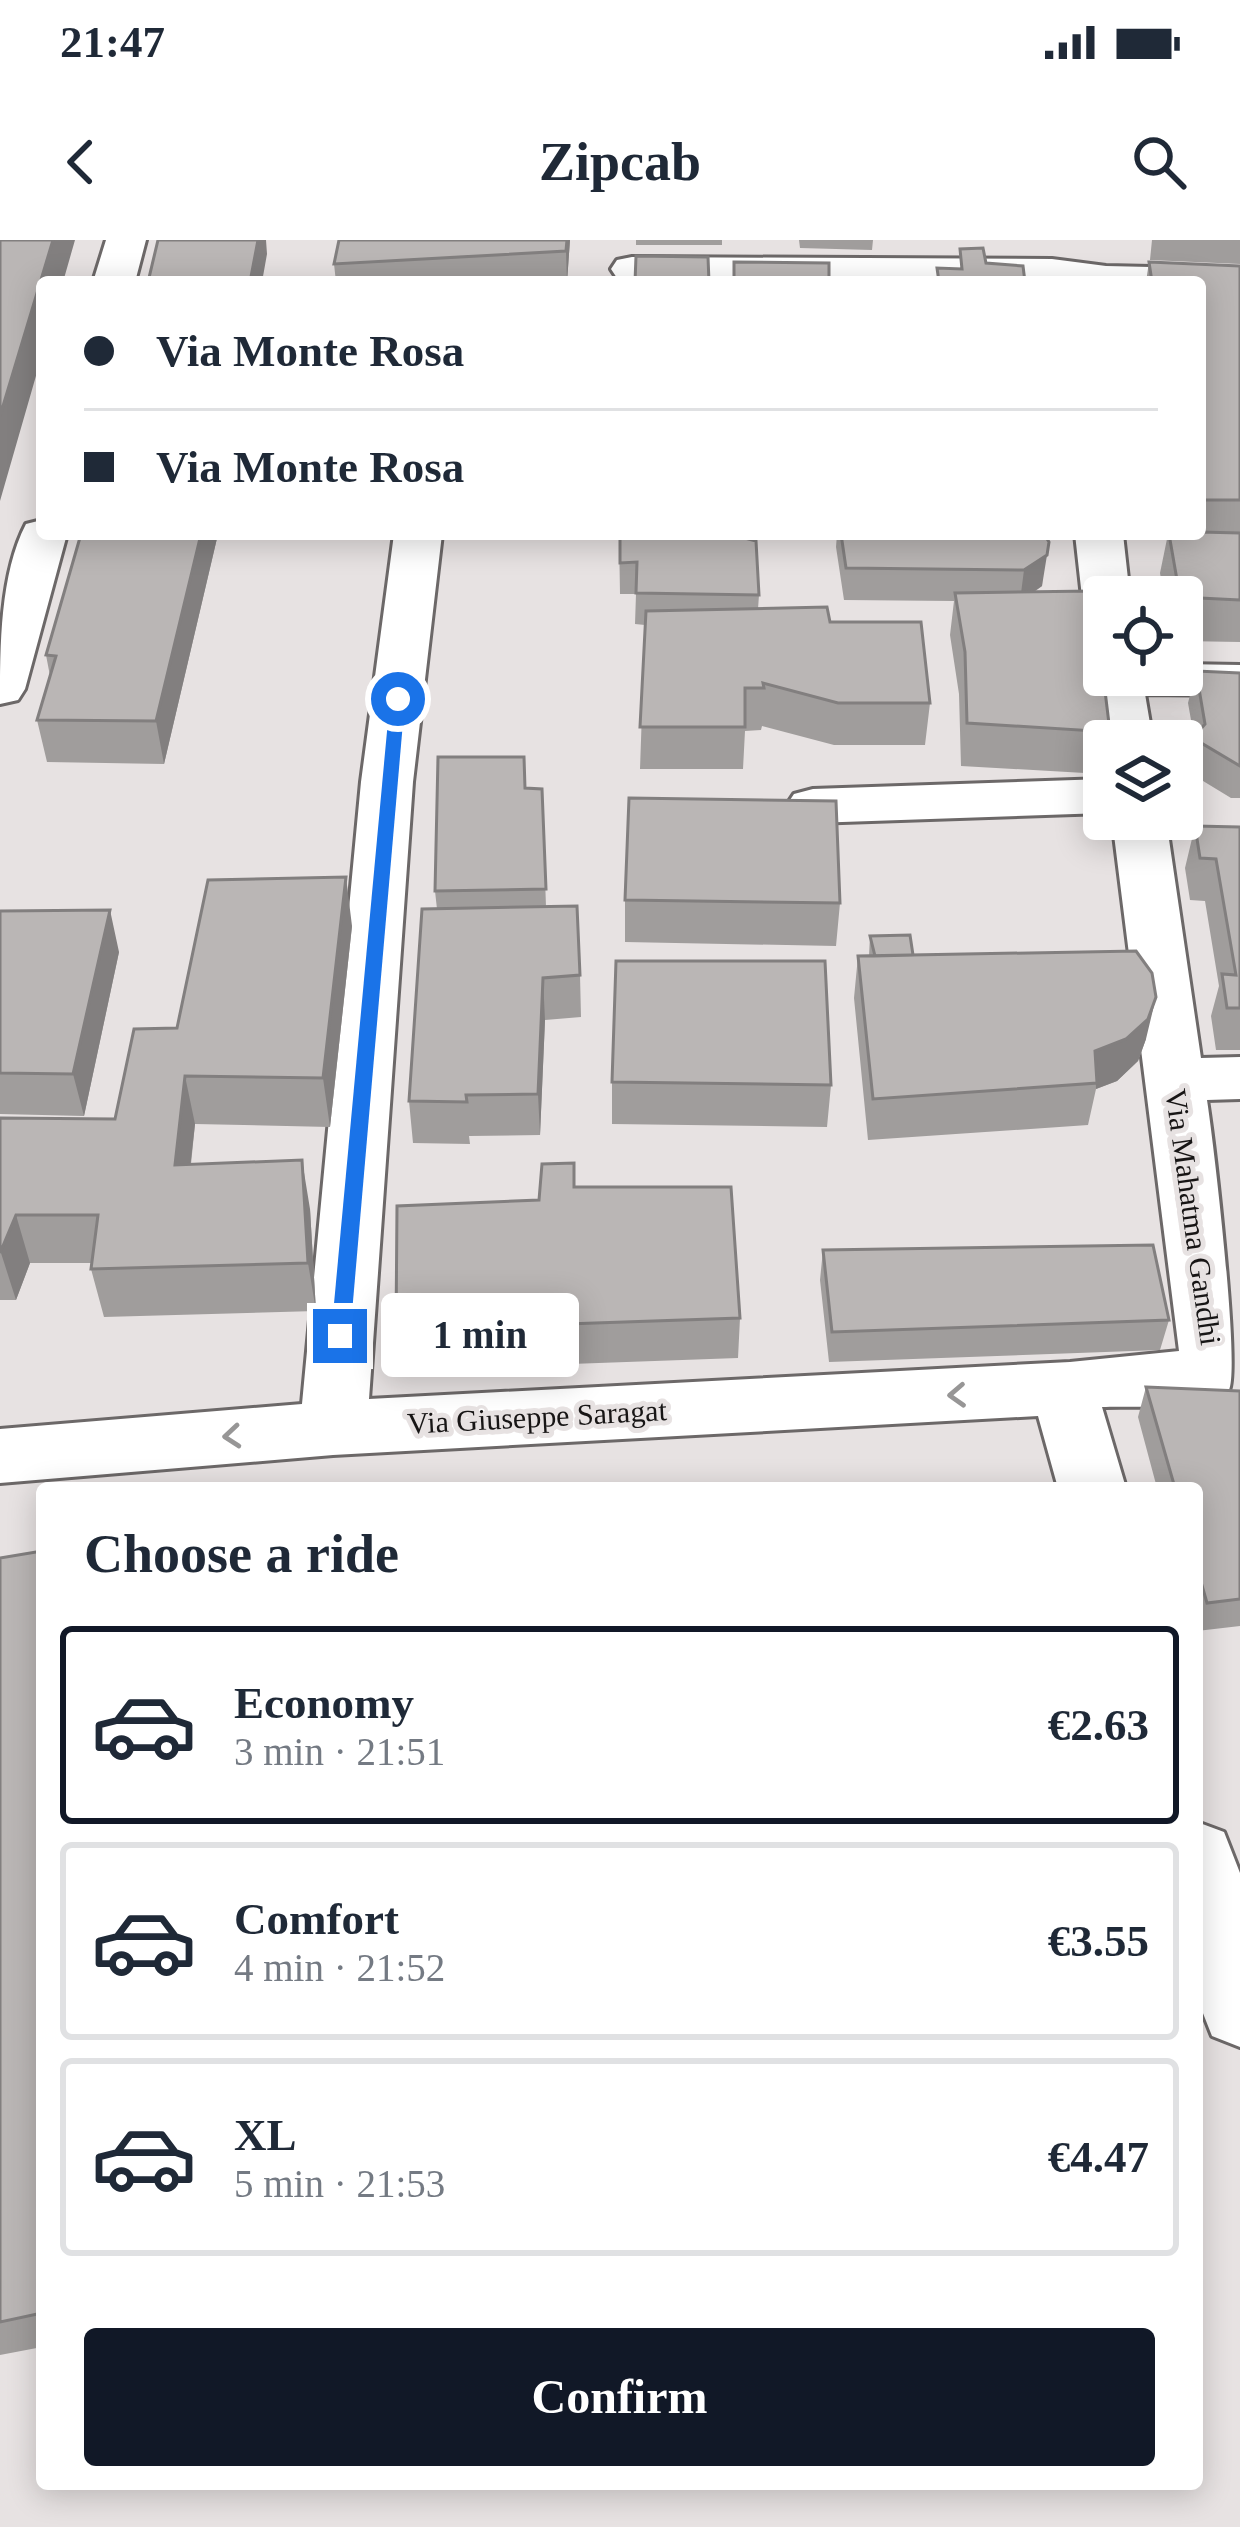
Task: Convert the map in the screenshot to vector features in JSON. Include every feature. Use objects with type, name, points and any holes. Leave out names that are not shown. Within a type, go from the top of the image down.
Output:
[{"type":"street","points":[[116,276],[126,240]]},
{"type":"street","points":[[632,269],[1052,271],[1086,266],[1182,276]]},
{"type":"street","points":[[1206,278],[1240,282]]},
{"type":"street","points":[[0,689],[42,540]]},
{"type":"street","points":[[333,1428],[387,782],[417,540]]},
{"type":"street","points":[[1100,540],[1104,576]]},
{"type":"street","points":[[1203,679],[1240,680]]},
{"type":"street","points":[[813,806],[1083,797]]},
{"type":"street","name":"Via Mahatma Gandhi","points":[[1074,1388],[1088,1382],[1202,1376],[1226,1369],[1175,1080],[1142,840]]},
{"type":"street","points":[[1175,1080],[1240,1078]]},
{"type":"street","points":[[1074,1388],[1068,1403],[1090,1482]]},
{"type":"street","name":"Via Giuseppe Saragat","points":[[0,1456],[333,1428],[1074,1388]]},
{"type":"street","points":[[1203,1878],[1240,2009]]},
{"type":"building","points":[[0,240],[53,240],[42,276],[36,276],[36,296],[0,416]]},
{"type":"building","points":[[158,240],[258,240],[251,276],[149,276]]},
{"type":"building","points":[[339,240],[567,240],[566,251],[334,264]]},
{"type":"building","points":[[983,248],[986,263],[1023,266],[1024,276],[938,276],[937,268],[962,269],[960,249]]},
{"type":"building","points":[[636,256],[708,257],[709,276],[635,276]]},
{"type":"building","points":[[734,262],[829,263],[829,276],[734,276]]},
{"type":"building","points":[[1149,262],[1240,266],[1240,500],[1206,500],[1206,276],[1151,276]]},
{"type":"building","points":[[1206,532],[1240,533],[1240,600],[1203,598],[1203,576],[1176,576],[1170,540],[1206,540]]},
{"type":"building","points":[[79,540],[200,540],[156,721],[37,720],[56,656],[46,655]]},
{"type":"building","points":[[620,540],[752,540],[759,595],[636,593],[637,562],[620,563]]},
{"type":"building","points":[[842,540],[1049,542],[1047,555],[1024,570],[846,568]]},
{"type":"building","points":[[1083,591],[1083,696],[1106,696],[1109,720],[1083,720],[1083,730],[967,723],[965,652],[955,593]]},
{"type":"building","points":[[827,607],[830,622],[921,622],[930,703],[838,703],[763,683],[764,688],[745,688],[745,727],[640,727],[646,611]]},
{"type":"building","points":[[1203,671],[1240,673],[1240,766],[1203,744],[1200,696]]},
{"type":"building","points":[[438,757],[524,757],[525,788],[542,789],[546,889],[435,891]]},
{"type":"building","points":[[629,798],[836,801],[840,903],[625,900]]},
{"type":"building","points":[[1203,826],[1240,827],[1240,1008],[1227,1008],[1222,974],[1236,975],[1216,859],[1200,858],[1197,840],[1203,840]]},
{"type":"building","points":[[346,877],[323,1078],[185,1076],[175,1165],[302,1160],[308,1263],[91,1269],[98,1215],[16,1215],[0,1253],[0,1118],[115,1119],[134,1029],[177,1028],[208,880]]},
{"type":"building","points":[[577,906],[580,975],[543,978],[538,1094],[466,1095],[467,1102],[409,1101],[422,909]]},
{"type":"building","points":[[110,910],[73,1074],[0,1073],[0,911]]},
{"type":"building","points":[[910,935],[913,955],[875,956],[870,936]]},
{"type":"building","points":[[1136,951],[1152,973],[1156,997],[1148,1019],[1126,1039],[1095,1051],[1097,1083],[873,1099],[858,956]]},
{"type":"building","points":[[616,961],[825,961],[831,1085],[612,1082]]},
{"type":"building","points":[[574,1163],[574,1187],[731,1187],[740,1318],[396,1330],[397,1206],[539,1200],[542,1164]]},
{"type":"building","points":[[1153,1245],[1169,1320],[832,1332],[823,1250]]},
{"type":"building","points":[[1146,1387],[1240,1391],[1240,1599],[1207,1603],[1203,1482],[1173,1482]]},
{"type":"building","points":[[36,1552],[36,2314],[0,2322],[0,1558]]},
{"type":"route","points":[[340,1336],[398,699]]}]
